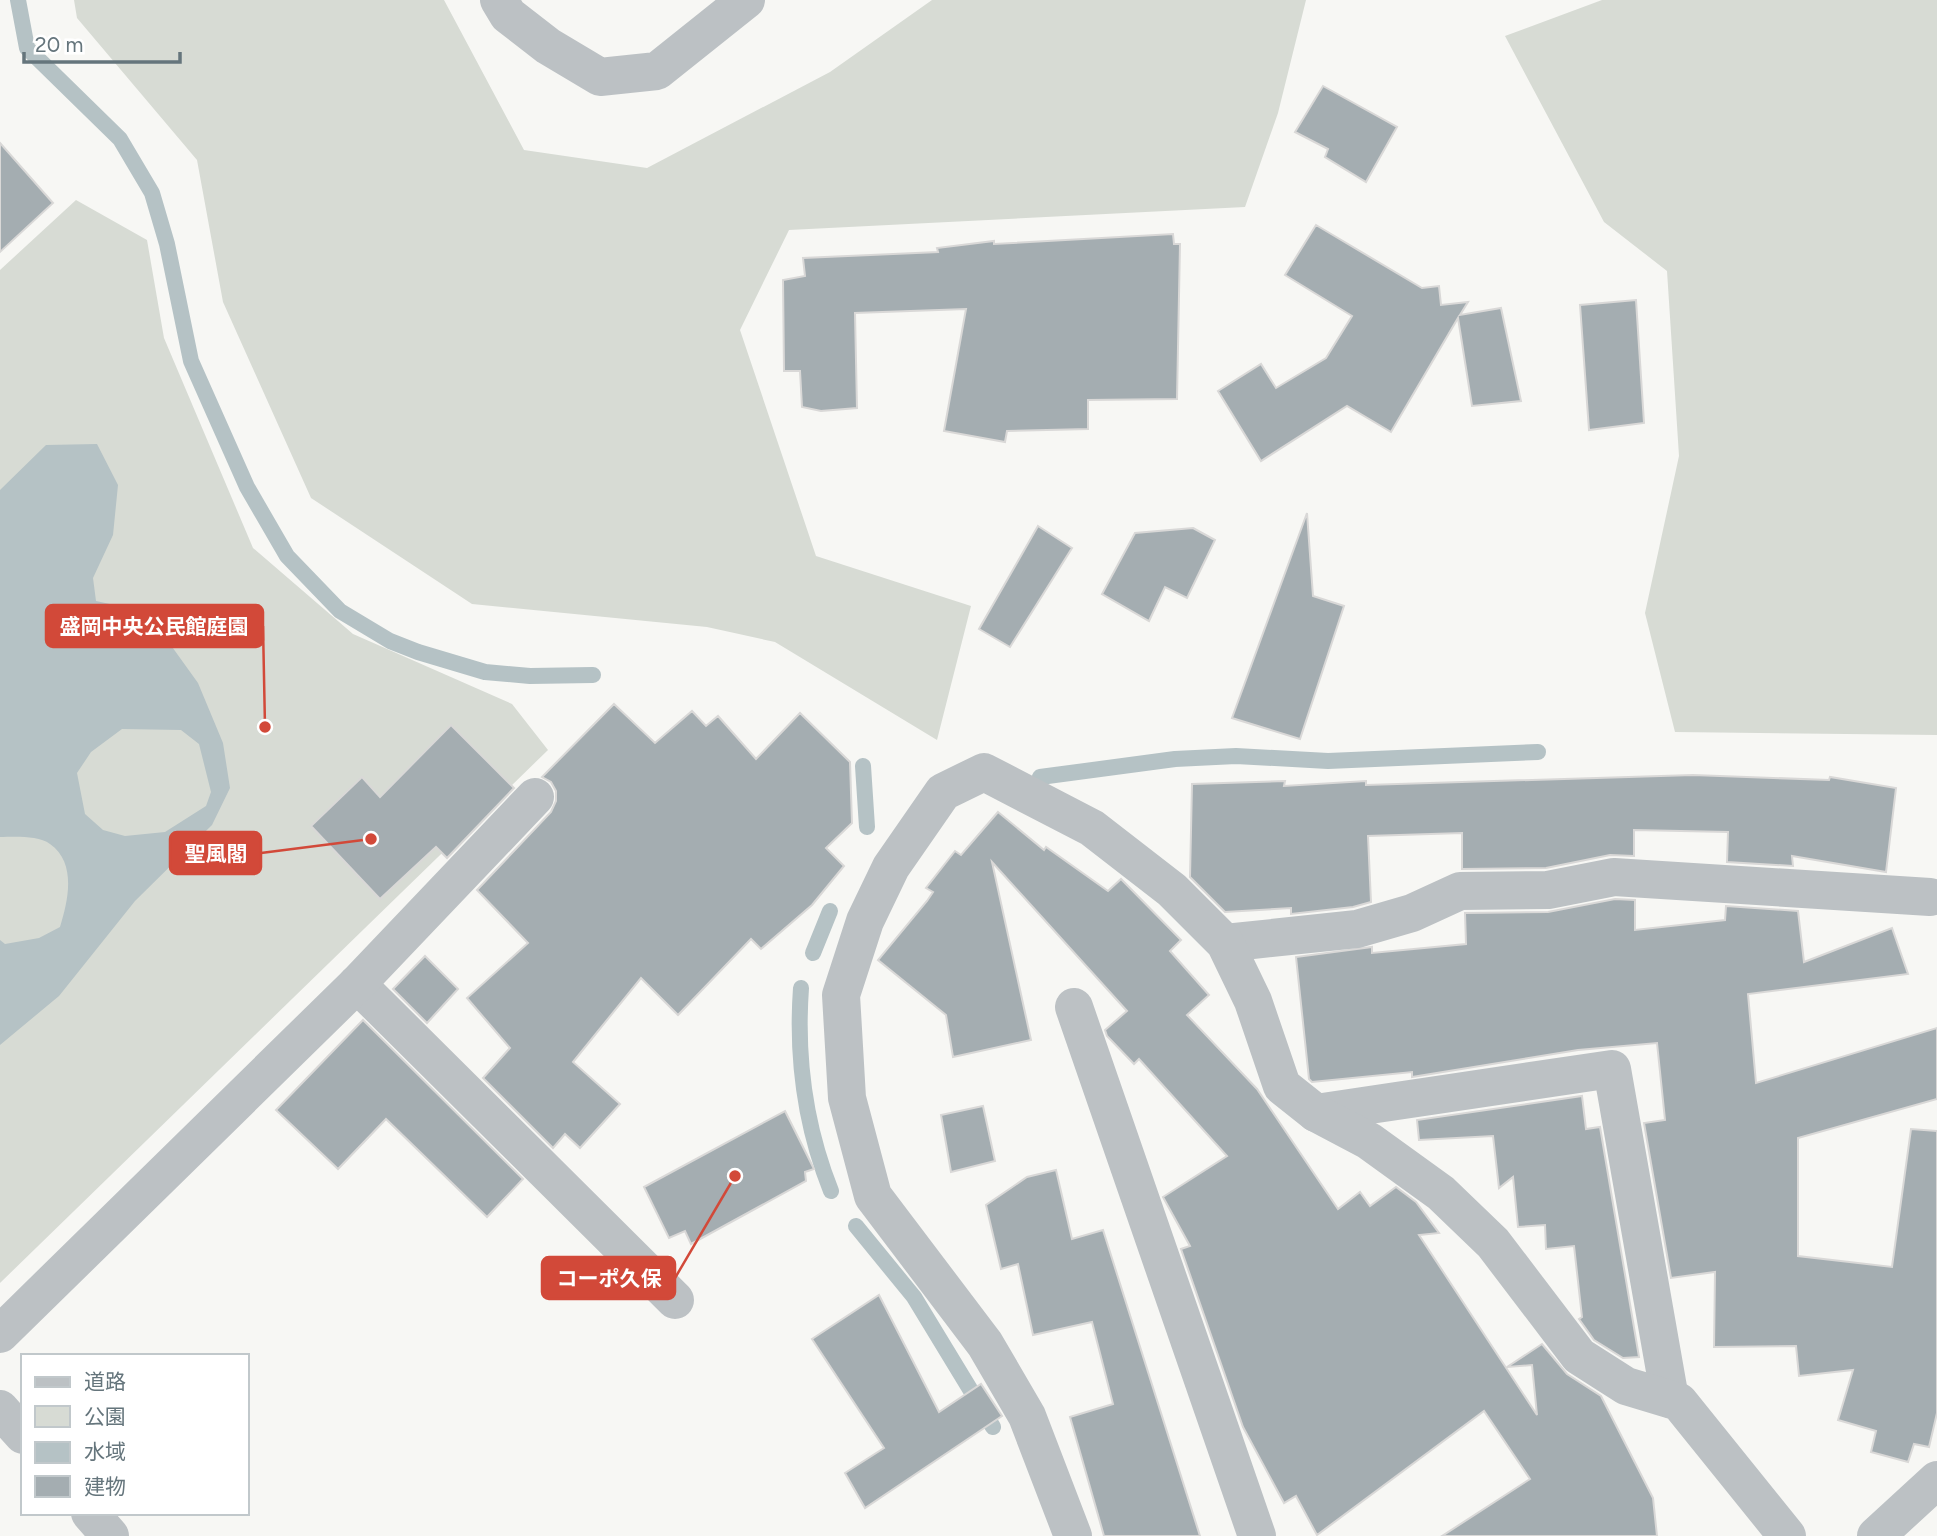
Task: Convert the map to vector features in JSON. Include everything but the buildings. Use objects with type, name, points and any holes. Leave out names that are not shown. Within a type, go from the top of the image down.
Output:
[{"type":"street","points":[[499,0],[508,15],[548,46],[600,77],[657,71],[746,0]]},
{"type":"street","points":[[1073,1536],[1027,1416],[985,1344],[873,1196],[847,1098],[841,995],[865,921],[891,867],[943,792],[984,772],[1092,828],[1172,890],[1225,943],[1253,1001],[1282,1086],[1316,1113],[1369,1141],[1441,1193],[1493,1243],[1579,1356],[1626,1386],[1679,1402],[1787,1536]]},
{"type":"street","points":[[0,1334],[357,984],[536,797]]},
{"type":"street","points":[[1225,943],[1357,929],[1412,913],[1460,891],[1548,890],[1614,877],[1935,893]]},
{"type":"street","points":[[357,984],[676,1300]]},
{"type":"street","points":[[1074,1007],[1257,1536]]},
{"type":"street","points":[[1316,1113],[1612,1069],[1670,1399]]},
{"type":"street","points":[[0,1409],[21,1433]]},
{"type":"street","points":[[1876,1536],[1937,1480]]},
{"type":"street","points":[[92,1515],[110,1536]]},
{"type":"green space","points":[[74,0],[444,0],[524,150],[647,168],[830,72],[932,0],[1306,0],[1278,113],[1245,207],[789,230],[740,330],[816,556],[971,606],[937,740],[775,642],[707,627],[472,604],[311,498],[223,302],[197,160],[77,18]]},
{"type":"green space","points":[[1602,0],[1937,0],[1937,735],[1675,732],[1645,613],[1679,456],[1667,271],[1604,222],[1505,36]]},
{"type":"green space","points":[[76,200],[147,240],[164,338],[253,548],[353,634],[512,704],[548,750],[0,1283],[0,270]]},
{"type":"water","points":[[97,444],[118,485],[113,535],[93,578],[96,601],[147,612],[198,683],[223,743],[230,788],[212,825],[135,901],[59,996],[0,1045],[0,940],[5,944],[39,938],[60,927],[66,906],[68,883],[64,861],[50,844],[33,838],[0,837],[0,490],[46,445]],"holes":[[[122,729],[181,730],[199,744],[211,792],[206,806],[165,832],[125,836],[103,830],[85,814],[77,773],[91,752]]]},
{"type":"waterway","points":[[18,0],[27,48],[120,139],[152,193],[167,244],[191,361],[247,487],[287,556],[340,611],[390,641],[418,652],[485,672],[530,676],[593,675]]},
{"type":"waterway","points":[[1040,777],[1175,759],[1236,756],[1328,761],[1538,752]]},
{"type":"waterway","points":[[863,766],[867,827]]},
{"type":"waterway","points":[[813,953],[830,911]]},
{"type":"waterway","points":[[801,988],[800,1040],[804,1091],[815,1142],[831,1191]]},
{"type":"waterway","points":[[856,1226],[914,1297],[993,1427]]},
{"type":"place","name":"盛岡中央公民館庭園","points":[[265,727]]},
{"type":"place","name":"聖風閣","points":[[371,839]]},
{"type":"place","name":"コーポ久保","points":[[735,1176]]}]
